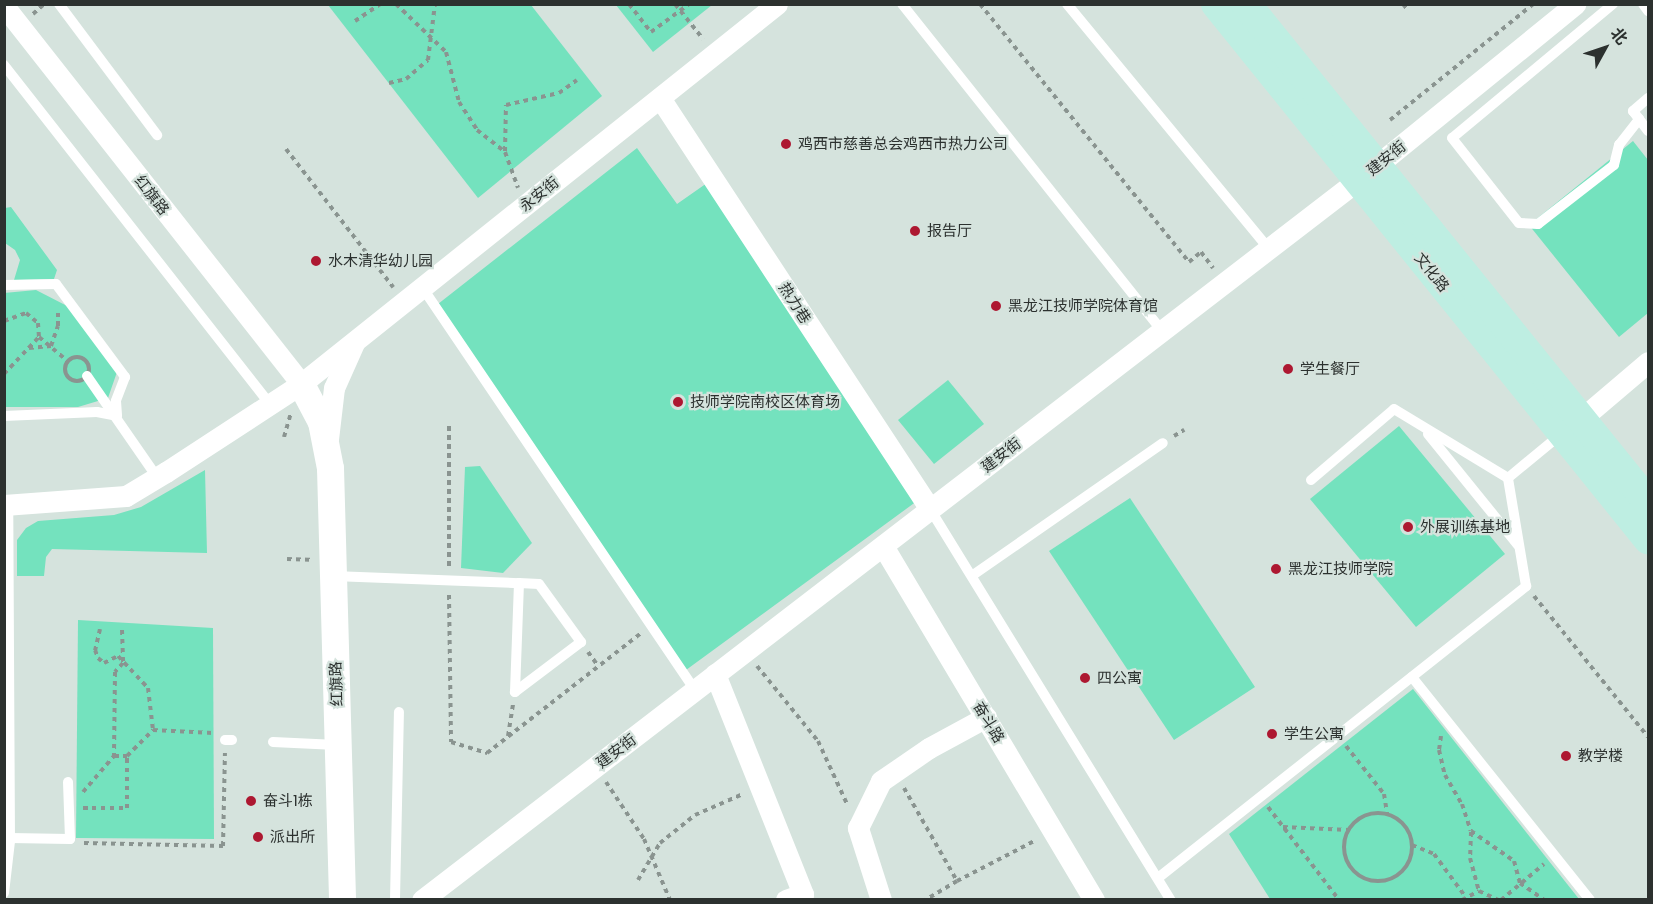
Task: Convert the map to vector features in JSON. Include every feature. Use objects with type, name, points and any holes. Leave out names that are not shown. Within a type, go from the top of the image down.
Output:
[{"type":"main road","name":"文化路","points":[[1216,4],[1367,173],[1572,426],[1648,539]]},
{"type":"main road","name":"文化路","points":[[1246,4],[1367,173]]},
{"type":"main road","name":"文化路","points":[[1572,426],[1648,502]]},
{"type":"street","name":"永安街","points":[[6,504],[126,496],[270,404],[300,384],[356,340],[777,4]]},
{"type":"street","name":"建安街","points":[[422,900],[1367,173],[1575,4]]},
{"type":"street","name":"红旗路","points":[[8,9],[300,384],[321,422],[328,459],[342,900]]},
{"type":"street","name":"热力巷","points":[[660,98],[930,509]]},
{"type":"street","points":[[328,459],[334,388],[356,340]]},
{"type":"street","points":[[1572,426],[1648,362]]},
{"type":"street","name":"奋斗路","points":[[883,546],[1094,900]]},
{"type":"street","points":[[715,674],[803,894],[786,900]]},
{"type":"street","points":[[881,900],[858,828],[881,781],[986,717]]},
{"type":"lane","points":[[59,4],[157,135]]},
{"type":"lane","points":[[902,4],[1162,331]]},
{"type":"lane","points":[[1067,4],[1269,249]]},
{"type":"lane","points":[[1614,4],[1452,138],[1519,223],[1539,224],[1614,165],[1619,145],[1639,119]]},
{"type":"lane","points":[[1643,4],[1648,11]]},
{"type":"lane","points":[[4,65],[270,404]]},
{"type":"lane","points":[[1648,98],[1633,111],[1648,131]]},
{"type":"lane","points":[[4,285],[56,284],[125,377],[116,401],[117,416]]},
{"type":"lane","points":[[422,287],[695,690]]},
{"type":"lane","points":[[87,376],[117,416],[157,477]]},
{"type":"lane","points":[[97,412],[116,401]]},
{"type":"lane","points":[[1158,878],[1526,586],[1508,478],[1394,409],[1311,480]]},
{"type":"lane","points":[[4,416],[97,412],[117,416]]},
{"type":"lane","points":[[1422,426],[1520,547]]},
{"type":"lane","points":[[1508,478],[1572,426]]},
{"type":"lane","points":[[973,575],[1163,443]]},
{"type":"lane","points":[[4,893],[8,845],[6,504]]},
{"type":"lane","points":[[930,509],[973,575],[1171,900]]},
{"type":"lane","points":[[333,576],[539,584],[581,642],[514,692]]},
{"type":"lane","points":[[514,692],[519,583]]},
{"type":"lane","points":[[1412,677],[1590,900]]},
{"type":"lane","points":[[395,900],[399,712]]},
{"type":"lane","points":[[273,742],[338,745]]},
{"type":"lane","points":[[8,845],[70,839],[68,782]]},
{"type":"path","points":[[355,21],[380,4]]},
{"type":"path","points":[[396,4],[446,52],[459,102],[477,130],[505,152]]},
{"type":"path","points":[[389,83],[406,80],[428,60],[429,36],[435,4]]},
{"type":"path","points":[[629,4],[651,32],[689,4]]},
{"type":"path","points":[[675,4],[715,54]]},
{"type":"path","points":[[980,4],[1189,262],[1200,252],[1225,282]]},
{"type":"path","points":[[1403,4],[1407,9]]},
{"type":"path","points":[[1390,120],[1533,4]]},
{"type":"path","points":[[524,206],[505,152],[506,105],[559,93],[577,80]]},
{"type":"path","points":[[286,149],[384,275]]},
{"type":"path","points":[[51,346],[58,326],[55,314],[65,295]]},
{"type":"path","points":[[4,321],[26,313],[38,324],[39,337],[4,374]]},
{"type":"path","points":[[39,337],[68,361]]},
{"type":"path","points":[[29,348],[51,346]]},
{"type":"path","points":[[449,426],[450,742],[487,753],[651,625]]},
{"type":"path","points":[[1526,586],[1648,737]]},
{"type":"path","points":[[100,629],[95,650],[98,658],[104,663],[118,656],[148,688],[153,730]]},
{"type":"path","points":[[69,807],[114,756],[116,672],[123,663],[122,630]]},
{"type":"path","points":[[746,651],[818,741],[858,828]]},
{"type":"path","points":[[508,736],[514,692]]},
{"type":"path","points":[[1444,717],[1439,750],[1446,776],[1462,804],[1471,831],[1470,858],[1479,891]]},
{"type":"path","points":[[87,843],[223,846],[226,738],[153,730]]},
{"type":"path","points":[[69,807],[127,808],[127,756],[153,730]]},
{"type":"path","points":[[1338,736],[1384,794],[1387,814]]},
{"type":"path","points":[[114,756],[127,756]]},
{"type":"path","points":[[595,767],[644,839],[669,900]]},
{"type":"path","points":[[895,771],[957,881]]},
{"type":"path","points":[[638,880],[660,843],[695,815],[761,786]]},
{"type":"path","points":[[1260,797],[1340,900]]},
{"type":"path","points":[[1387,814],[1405,825],[1412,845],[1411,856],[1399,873],[1377,881],[1366,878],[1349,863],[1345,841],[1348,830],[1366,815],[1387,814]]},
{"type":"path","points":[[1283,827],[1348,830]]},
{"type":"path","points":[[925,900],[1054,831]]},
{"type":"path","points":[[1471,831],[1514,861],[1521,883],[1544,900]]},
{"type":"path","points":[[1412,845],[1434,854],[1463,898],[1479,891],[1499,900],[1555,856]]},
{"type":"green space","points":[[328,5],[531,5],[602,96],[478,198]]},
{"type":"green space","points":[[616,5],[712,5],[653,52]]},
{"type":"green space","points":[[1633,141],[1648,160],[1648,313],[1619,337],[1529,225]]},
{"type":"green space","name":"技师学院南校区体育场","points":[[637,148],[677,204],[707,183],[917,501],[686,670],[438,304]]},
{"type":"green space","points":[[11,207],[57,270],[54,279],[14,280],[20,260],[15,250],[5,243],[5,208]]},
{"type":"green space","points":[[36,290],[71,308],[117,372],[108,398],[78,407],[5,407],[4,293]]},
{"type":"green space","points":[[948,380],[984,424],[934,464],[898,420]]},
{"type":"green space","name":"外展训练基地","points":[[1399,426],[1505,554],[1416,627],[1310,499]]},
{"type":"green space","points":[[480,466],[532,543],[503,573],[461,568],[465,467]]},
{"type":"green space","points":[[205,470],[207,553],[52,549],[46,557],[44,576],[17,576],[17,540],[26,528],[38,521],[114,515],[141,507]]},
{"type":"green space","points":[[1130,498],[1255,687],[1174,740],[1049,551]]},
{"type":"green space","points":[[78,620],[213,628],[214,839],[76,838]]},
{"type":"green space","points":[[1413,689],[1579,899],[1270,899],[1229,834]]},
{"type":"place","name":"鸡西市慈善总会鸡西市热力公司","points":[[786,144]]},
{"type":"place","name":"报告厅","points":[[915,231]]},
{"type":"place","name":"水木清华幼儿园","points":[[316,261]]},
{"type":"place","name":"黑龙江技师学院体育馆","points":[[996,306]]},
{"type":"place","name":"学生餐厅","points":[[1288,369]]},
{"type":"place","name":"技师学院南校区体育场","points":[[678,402]]},
{"type":"place","name":"外展训练基地","points":[[1408,527]]},
{"type":"place","name":"黑龙江技师学院","points":[[1276,569]]},
{"type":"place","name":"四公寓","points":[[1085,678]]},
{"type":"place","name":"学生公寓","points":[[1272,734]]},
{"type":"place","name":"教学楼","points":[[1566,756]]},
{"type":"place","name":"奋斗1栋","points":[[251,801]]},
{"type":"place","name":"派出所","points":[[258,837]]}]
